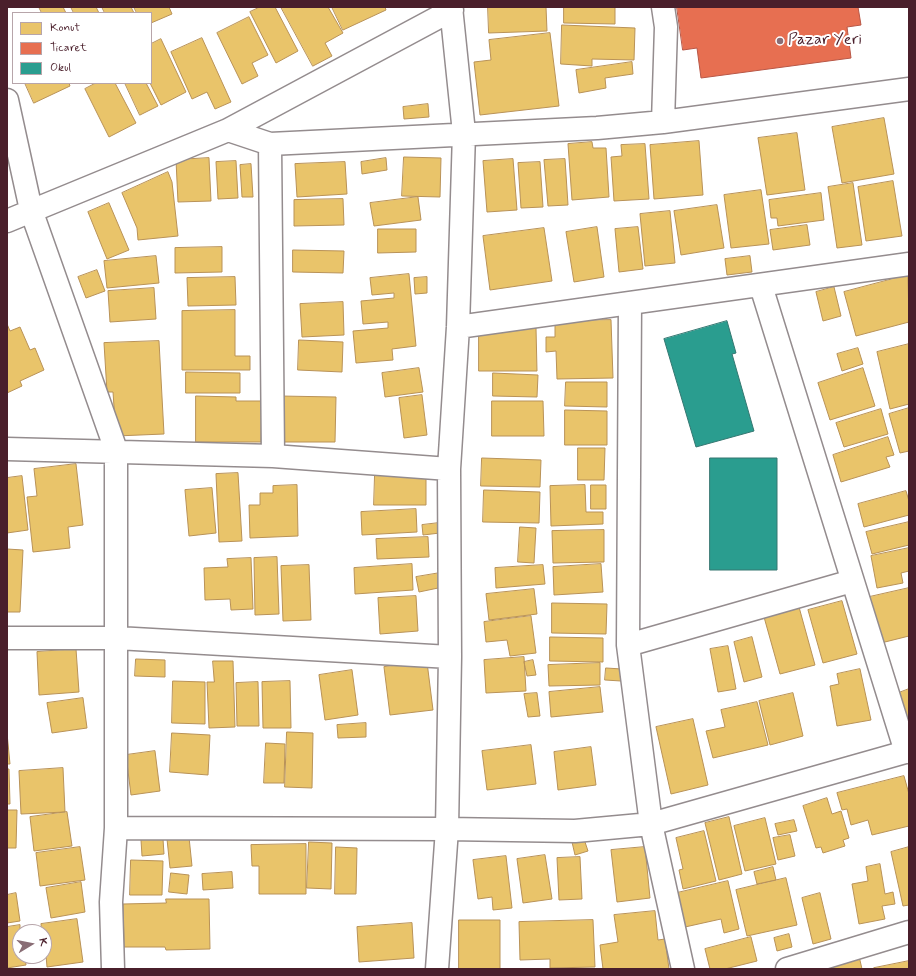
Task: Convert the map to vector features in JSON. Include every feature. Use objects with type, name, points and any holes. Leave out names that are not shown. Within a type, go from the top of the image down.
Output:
[{"type":"street","points":[[663,7],[666,27],[663,122]]},
{"type":"street","points":[[7,221],[228,130],[451,8],[464,134],[458,327],[449,469],[450,657],[447,829],[437,969]]},
{"type":"street","points":[[228,130],[270,144],[597,128],[663,122],[909,89]]},
{"type":"street","points":[[7,100],[31,210],[116,450],[116,828],[111,902],[113,969]]},
{"type":"street","points":[[270,144],[273,456]]},
{"type":"street","points":[[458,327],[909,264]]},
{"type":"street","points":[[116,828],[575,831],[651,824],[907,751],[760,286]]},
{"type":"street","points":[[630,303],[628,645],[651,824],[683,969]]},
{"type":"street","points":[[7,449],[116,450],[273,456],[449,469]]},
{"type":"street","points":[[628,645],[852,581]]},
{"type":"street","points":[[7,638],[117,638],[450,657]]},
{"type":"street","points":[[786,969],[909,932]]},
{"type":"building: Konut","points":[[39,7],[63,7],[66,12],[42,12]]},
{"type":"building: Konut","points":[[71,7],[96,7],[98,12],[74,12]]},
{"type":"building: Konut","points":[[102,7],[131,7],[134,12],[104,12]]},
{"type":"building: Konut","points":[[134,7],[169,7],[172,14],[152,23],[152,12],[136,12]]},
{"type":"building: Konut","points":[[260,7],[275,7],[298,51],[276,63],[250,12]]},
{"type":"building: Konut","points":[[281,7],[328,7],[343,33],[325,43],[332,56],[313,66]]},
{"type":"building: Konut","points":[[332,7],[385,7],[386,10],[343,30]]},
{"type":"building: Konut","points":[[488,7],[546,7],[547,31],[489,33]]},
{"type":"building: Konut","points":[[564,7],[615,7],[615,24],[564,23]]},
{"type":"building: Konut","points":[[249,17],[268,55],[252,63],[258,76],[242,84],[217,33]]},
{"type":"building: Konut","points":[[562,25],[635,28],[634,60],[592,59],[592,66],[561,64]]},
{"type":"building: Konut","points":[[550,33],[559,106],[480,115],[474,62],[491,60],[489,40]]},
{"type":"building: Konut","points":[[202,38],[231,102],[215,109],[207,92],[192,99],[171,52]]},
{"type":"building: Konut","points":[[161,39],[186,92],[161,105],[150,84],[152,84],[152,44]]},
{"type":"building: Konut","points":[[632,62],[633,74],[605,78],[606,88],[579,93],[576,70]]},
{"type":"building: Konut","points":[[25,84],[69,84],[70,86],[34,103]]},
{"type":"building: Konut","points":[[94,84],[116,84],[136,123],[109,137],[85,89]]},
{"type":"building: Konut","points":[[125,84],[147,84],[158,106],[140,115]]},
{"type":"building: Konut","points":[[428,104],[429,117],[404,119],[403,107]]},
{"type":"building: Konut","points":[[884,118],[894,174],[842,183],[832,127]]},
{"type":"building: Konut","points":[[797,133],[805,190],[767,195],[758,138]]},
{"type":"building: Konut","points":[[699,141],[703,195],[654,199],[650,145]]},
{"type":"building: Konut","points":[[592,142],[593,148],[606,148],[609,197],[572,200],[568,144]]},
{"type":"building: Konut","points":[[645,144],[649,199],[614,201],[611,157],[622,156],[621,145]]},
{"type":"building: Konut","points":[[404,157],[441,158],[440,197],[402,196]]},
{"type":"building: Konut","points":[[209,158],[211,201],[178,202],[176,160]]},
{"type":"building: Konut","points":[[386,158],[387,170],[362,174],[361,162]]},
{"type":"building: Konut","points":[[513,159],[517,210],[487,212],[483,161]]},
{"type":"building: Konut","points":[[565,159],[568,205],[548,206],[544,160]]},
{"type":"building: Konut","points":[[236,161],[238,198],[218,199],[216,162]]},
{"type":"building: Konut","points":[[345,162],[347,194],[297,197],[295,164]]},
{"type":"building: Konut","points":[[540,162],[543,207],[521,208],[518,163]]},
{"type":"building: Konut","points":[[251,164],[253,197],[242,197],[240,165]]},
{"type":"building: Konut","points":[[168,172],[172,182],[178,236],[138,240],[137,228],[122,193]]},
{"type":"building: Konut","points":[[893,181],[902,236],[866,241],[858,187]]},
{"type":"building: Konut","points":[[853,183],[862,245],[837,248],[828,187]]},
{"type":"building: Konut","points":[[761,190],[769,244],[731,248],[724,195]]},
{"type":"building: Konut","points":[[821,193],[824,220],[778,226],[777,218],[771,218],[769,200]]},
{"type":"building: Konut","points":[[418,197],[421,220],[374,226],[370,203]]},
{"type":"building: Konut","points":[[343,199],[344,225],[294,226],[294,200]]},
{"type":"building: Konut","points":[[109,203],[129,250],[107,259],[88,212]]},
{"type":"building: Konut","points":[[717,205],[724,248],[681,255],[674,211]]},
{"type":"building: Konut","points":[[670,211],[675,263],[645,266],[640,214]]},
{"type":"building: Konut","points":[[807,225],[810,245],[773,250],[770,230]]},
{"type":"building: Konut","points":[[597,227],[604,277],[574,282],[566,232]]},
{"type":"building: Konut","points":[[638,227],[643,269],[619,272],[615,229]]},
{"type":"building: Konut","points":[[544,228],[552,281],[490,290],[483,236]]},
{"type":"building: Konut","points":[[378,229],[416,229],[416,252],[378,253]]},
{"type":"building: Konut","points":[[222,247],[222,272],[175,273],[175,248]]},
{"type":"building: Konut","points":[[293,250],[344,251],[343,273],[293,272]]},
{"type":"building: Konut","points":[[156,256],[159,283],[107,288],[104,261]]},
{"type":"building: Konut","points":[[750,256],[752,272],[727,275],[725,259]]},
{"type":"building: Konut","points":[[97,270],[105,291],[86,298],[78,277]]},
{"type":"building: Konut","points":[[409,274],[416,346],[392,349],[393,360],[356,363],[353,331],[388,328],[388,322],[363,324],[361,301],[394,298],[394,293],[372,295],[370,278]]},
{"type":"building: Konut","points":[[908,275],[909,322],[856,336],[844,292]]},
{"type":"building: Konut","points":[[235,277],[236,305],[188,306],[187,278]]},
{"type":"building: Konut","points":[[427,277],[427,293],[415,294],[414,278]]},
{"type":"building: Konut","points":[[834,287],[841,316],[823,321],[816,292]]},
{"type":"building: Konut","points":[[154,288],[156,319],[110,322],[108,291]]},
{"type":"building: Konut","points":[[343,302],[344,335],[302,337],[300,304]]},
{"type":"building: Konut","points":[[235,310],[235,356],[250,356],[250,370],[182,370],[182,311]]},
{"type":"building: Konut","points":[[611,320],[613,378],[557,379],[556,351],[546,352],[546,337],[555,337],[555,321]]},
{"type":"building: Konut","points":[[7,324],[10,331],[20,327],[30,350],[35,348],[44,370],[20,381],[22,386],[7,393]]},
{"type":"building: Konut","points":[[479,328],[536,328],[537,371],[479,371]]},
{"type":"building: Konut","points":[[299,340],[343,342],[342,372],[298,370]]},
{"type":"building: Konut","points":[[159,341],[164,434],[116,436],[113,392],[107,392],[104,343]]},
{"type":"building: Konut","points":[[909,344],[909,404],[890,409],[877,352]]},
{"type":"building: Konut","points":[[858,348],[863,364],[842,371],[837,354]]},
{"type":"building: Konut","points":[[419,368],[423,392],[385,397],[382,373]]},
{"type":"building: Konut","points":[[863,368],[875,406],[830,420],[818,383]]},
{"type":"building: Konut","points":[[186,372],[240,373],[240,393],[186,393]]},
{"type":"building: Konut","points":[[493,373],[538,375],[537,397],[493,396]]},
{"type":"building: Konut","points":[[566,382],[607,382],[607,407],[565,406]]},
{"type":"building: Konut","points":[[422,395],[427,435],[404,438],[399,398]]},
{"type":"building: Konut","points":[[196,396],[236,397],[236,401],[262,401],[261,442],[196,442]]},
{"type":"building: Konut","points":[[280,396],[336,397],[335,442],[280,442]]},
{"type":"building: Konut","points":[[492,401],[543,401],[544,436],[492,436]]},
{"type":"building: Konut","points":[[909,408],[909,451],[900,453],[889,414]]},
{"type":"building: Konut","points":[[881,409],[888,434],[844,447],[836,423]]},
{"type":"building: Konut","points":[[565,410],[607,411],[607,445],[565,445]]},
{"type":"building: Konut","points":[[888,437],[894,455],[886,457],[890,467],[841,482],[833,455]]},
{"type":"building: Konut","points":[[578,448],[605,448],[604,480],[578,480]]},
{"type":"building: Konut","points":[[482,458],[541,460],[540,487],[481,486]]},
{"type":"building: Konut","points":[[76,464],[83,525],[68,527],[70,548],[33,552],[27,497],[37,496],[34,469]]},
{"type":"building: Konut","points":[[238,473],[242,541],[219,542],[216,474]]},
{"type":"building: Konut","points":[[375,474],[426,475],[426,505],[374,505]]},
{"type":"building: Konut","points":[[22,476],[28,530],[7,533],[7,478]]},
{"type":"building: Konut","points":[[297,485],[298,536],[250,538],[249,505],[260,505],[260,493],[273,493],[273,486]]},
{"type":"building: Konut","points":[[585,485],[586,512],[603,512],[603,524],[551,526],[550,486]]},
{"type":"building: Konut","points":[[591,485],[606,485],[606,509],[591,509]]},
{"type":"building: Konut","points":[[212,488],[216,533],[189,536],[185,490]]},
{"type":"building: Konut","points":[[484,490],[540,492],[539,523],[483,522]]},
{"type":"building: Konut","points":[[906,491],[909,501],[909,515],[864,527],[858,504]]},
{"type":"building: Konut","points":[[416,509],[417,532],[362,535],[361,512]]},
{"type":"building: Konut","points":[[909,522],[909,545],[872,554],[866,532]]},
{"type":"building: Konut","points":[[439,523],[440,533],[423,535],[422,525]]},
{"type":"building: Konut","points":[[520,527],[536,528],[534,563],[518,562]]},
{"type":"building: Konut","points":[[604,530],[604,562],[553,563],[552,531]]},
{"type":"building: Konut","points":[[428,537],[429,557],[377,559],[376,539]]},
{"type":"building: Konut","points":[[909,548],[909,571],[901,573],[903,583],[877,588],[871,556]]},
{"type":"building: Konut","points":[[7,549],[23,550],[20,612],[7,612]]},
{"type":"building: Konut","points":[[277,557],[279,614],[255,615],[254,558]]},
{"type":"building: Konut","points":[[251,558],[253,609],[231,610],[230,599],[205,600],[204,568],[228,567],[227,559]]},
{"type":"building: Konut","points":[[412,564],[413,590],[355,594],[354,568]]},
{"type":"building: Konut","points":[[601,564],[603,592],[554,595],[553,567]]},
{"type":"building: Konut","points":[[309,565],[311,620],[283,621],[281,566]]},
{"type":"building: Konut","points":[[543,565],[545,584],[496,588],[495,568]]},
{"type":"building: Konut","points":[[440,573],[443,587],[419,592],[416,577]]},
{"type":"building: Konut","points":[[909,588],[909,636],[877,644],[865,598]]},
{"type":"building: Konut","points":[[534,589],[537,614],[489,620],[486,594]]},
{"type":"building: Konut","points":[[416,596],[418,631],[380,634],[378,598]]},
{"type":"building: Konut","points":[[842,601],[857,654],[823,663],[808,610]]},
{"type":"building: Konut","points":[[552,603],[607,604],[606,634],[552,633]]},
{"type":"building: Konut","points":[[799,607],[815,665],[780,674],[764,617]]},
{"type":"building: Konut","points":[[531,616],[536,653],[510,656],[507,640],[486,642],[484,622]]},
{"type":"building: Konut","points":[[550,637],[603,638],[603,662],[550,661]]},
{"type":"building: Konut","points":[[752,637],[762,677],[744,682],[734,642]]},
{"type":"building: Konut","points":[[728,646],[736,689],[718,692],[710,649]]},
{"type":"building: Konut","points":[[76,649],[79,692],[39,695],[37,652]]},
{"type":"building: Konut","points":[[524,657],[526,691],[486,693],[484,660]]},
{"type":"building: Konut","points":[[136,659],[165,660],[165,677],[135,676]]},
{"type":"building: Konut","points":[[533,660],[536,675],[527,676],[524,662]]},
{"type":"building: Konut","points":[[213,661],[233,661],[235,727],[209,728],[207,682],[214,682]]},
{"type":"building: Konut","points":[[427,662],[433,710],[390,715],[384,667]]},
{"type":"building: Konut","points":[[600,663],[600,685],[549,686],[548,665]]},
{"type":"building: Konut","points":[[606,668],[622,669],[621,681],[605,680]]},
{"type":"building: Konut","points":[[860,669],[871,720],[837,726],[830,686],[839,684],[837,674]]},
{"type":"building: Konut","points":[[352,670],[358,715],[325,720],[319,675]]},
{"type":"building: Konut","points":[[173,681],[205,682],[205,724],[172,723]]},
{"type":"building: Konut","points":[[290,681],[291,728],[263,728],[262,682]]},
{"type":"building: Konut","points":[[258,682],[259,726],[237,726],[236,683]]},
{"type":"building: Konut","points":[[600,687],[603,712],[551,717],[549,692]]},
{"type":"building: Konut","points":[[909,689],[909,727],[896,694]]},
{"type":"building: Konut","points":[[537,693],[540,716],[528,717],[524,694]]},
{"type":"building: Konut","points":[[793,693],[803,736],[770,745],[759,701]]},
{"type":"building: Konut","points":[[83,698],[87,728],[52,733],[47,703]]},
{"type":"building: Konut","points":[[757,702],[768,745],[713,758],[706,731],[725,727],[721,710]]},
{"type":"building: Konut","points":[[693,719],[708,785],[671,794],[656,727]]},
{"type":"building: Konut","points":[[366,723],[366,737],[338,738],[337,725]]},
{"type":"building: Konut","points":[[287,732],[313,733],[312,788],[285,787]]},
{"type":"building: Konut","points":[[7,733],[10,764],[7,764]]},
{"type":"building: Konut","points":[[172,733],[210,735],[208,775],[170,772]]},
{"type":"building: Konut","points":[[266,743],[285,744],[284,783],[264,783]]},
{"type":"building: Konut","points":[[531,745],[536,784],[487,790],[482,751]]},
{"type":"building: Konut","points":[[591,747],[596,785],[558,790],[554,752]]},
{"type":"building: Konut","points":[[155,751],[160,791],[131,795],[126,755]]},
{"type":"building: Konut","points":[[63,768],[65,812],[21,814],[19,771]]},
{"type":"building: Konut","points":[[7,769],[9,769],[10,804],[7,804]]},
{"type":"building: Konut","points":[[904,776],[909,794],[909,826],[872,835],[868,820],[851,825],[847,809],[842,810],[837,793]]},
{"type":"building: Konut","points":[[827,798],[832,814],[841,811],[849,838],[843,840],[845,846],[823,853],[821,847],[816,848],[803,806]]},
{"type":"building: Konut","points":[[7,810],[17,810],[16,848],[7,848]]},
{"type":"building: Konut","points":[[67,812],[72,846],[34,851],[30,817]]},
{"type":"building: Konut","points":[[729,817],[742,874],[719,880],[705,823]]},
{"type":"building: Konut","points":[[765,818],[776,864],[745,871],[734,826]]},
{"type":"building: Konut","points":[[794,820],[797,831],[778,835],[775,824]]},
{"type":"building: Konut","points":[[704,831],[716,881],[683,889],[679,870],[683,869],[676,838]]},
{"type":"building: Konut","points":[[790,835],[795,856],[778,860],[773,838]]},
{"type":"building: Konut","points":[[189,837],[192,866],[170,868],[167,839]]},
{"type":"building: Konut","points":[[163,839],[164,854],[142,856],[141,840]]},
{"type":"building: Konut","points":[[584,839],[588,851],[575,855],[572,842]]},
{"type":"building: Konut","points":[[309,842],[332,843],[331,889],[307,888]]},
{"type":"building: Konut","points":[[306,844],[306,894],[259,894],[259,866],[252,866],[251,845]]},
{"type":"building: Konut","points":[[80,847],[85,880],[40,886],[36,853]]},
{"type":"building: Konut","points":[[336,847],[357,848],[356,894],[335,894]]},
{"type":"building: Konut","points":[[645,847],[650,898],[617,902],[611,850]]},
{"type":"building: Konut","points":[[909,847],[909,905],[903,906],[891,852]]},
{"type":"building: Konut","points":[[545,855],[552,899],[523,903],[517,859]]},
{"type":"building: Konut","points":[[506,856],[512,908],[493,910],[492,897],[478,899],[473,860]]},
{"type":"building: Konut","points":[[580,857],[582,899],[559,900],[557,858]]},
{"type":"building: Konut","points":[[131,860],[163,861],[162,895],[130,895]]},
{"type":"building: Konut","points":[[880,864],[885,894],[893,892],[895,904],[882,906],[885,919],[859,924],[852,884],[868,881],[866,867]]},
{"type":"building: Konut","points":[[773,867],[776,880],[757,884],[754,872]]},
{"type":"building: Konut","points":[[232,872],[233,888],[203,890],[202,874]]},
{"type":"building: Konut","points":[[171,873],[189,875],[187,894],[169,892]]},
{"type":"building: Konut","points":[[786,878],[797,925],[747,936],[736,890]]},
{"type":"building: Konut","points":[[728,881],[739,929],[724,933],[721,919],[685,927],[677,893]]},
{"type":"building: Konut","points":[[81,882],[85,912],[51,918],[46,888]]},
{"type":"building: Konut","points":[[16,893],[20,921],[7,923],[7,895]]},
{"type":"building: Konut","points":[[820,893],[831,939],[813,944],[802,898]]},
{"type":"building: Konut","points":[[166,899],[209,899],[210,949],[166,950],[165,947],[124,947],[123,904],[166,903]]},
{"type":"building: Konut","points":[[655,911],[658,940],[665,939],[669,969],[603,969],[600,945],[618,942],[614,915]]},
{"type":"building: Konut","points":[[77,919],[83,962],[47,967],[47,964],[52,964],[52,924],[41,924]]},
{"type":"building: Konut","points":[[459,920],[500,920],[500,969],[459,969]]},
{"type":"building: Konut","points":[[593,920],[595,967],[550,968],[550,959],[520,960],[519,922]]},
{"type":"building: Konut","points":[[412,923],[414,958],[359,962],[357,927]]},
{"type":"building: Konut","points":[[12,926],[12,964],[26,965],[7,968],[7,927]]},
{"type":"building: Konut","points":[[789,934],[792,947],[777,951],[774,938]]},
{"type":"building: Konut","points":[[751,937],[757,961],[725,969],[710,969],[705,949]]},
{"type":"building: Konut","points":[[859,956],[862,969],[825,969],[824,964]]},
{"type":"building: Konut","points":[[909,961],[909,969],[874,968]]},
{"type":"building: Ticaret","name":"Pazar Yeri","points":[[677,7],[858,7],[861,25],[847,27],[851,58],[701,78],[697,48],[683,50]]},
{"type":"building: Okul","points":[[727,321],[736,353],[732,354],[754,431],[696,447],[664,339]]},
{"type":"building: Okul","points":[[710,458],[777,458],[777,570],[710,570]]},
{"type":"place","name":"Pazar Yeri","points":[[780,41]]}]
